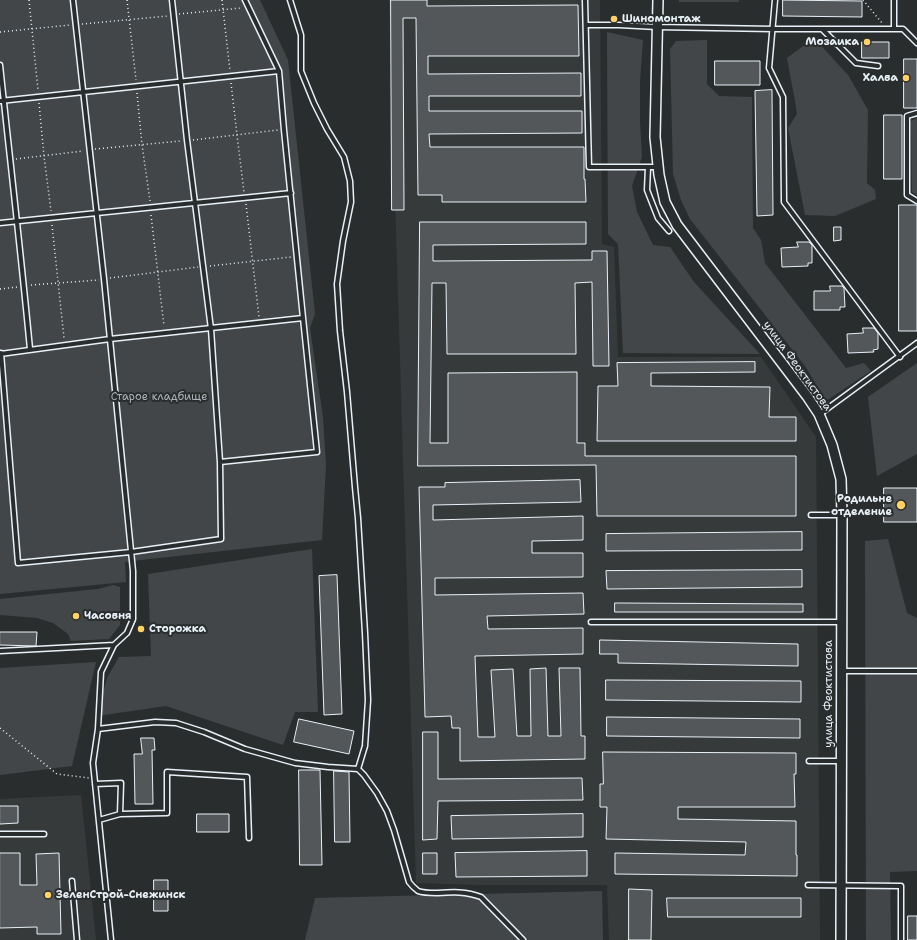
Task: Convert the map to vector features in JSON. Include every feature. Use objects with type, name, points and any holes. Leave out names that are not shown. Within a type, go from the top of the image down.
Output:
[{"type":"street","name":"улица Феоктистова","points":[[658,0],[655,137],[659,175],[665,202],[677,225],[807,396],[819,414],[832,445],[841,479],[841,940]]},
{"type":"lane","points":[[73,0],[104,279],[133,571],[133,619],[127,633],[114,644],[101,672],[98,729],[93,763],[111,940]]},
{"type":"lane","points":[[172,0],[187,140],[211,329],[220,462],[221,539],[131,552],[18,564],[1,354],[110,339],[211,329],[303,318]]},
{"type":"lane","points":[[220,462],[317,452],[279,71],[245,0]]},
{"type":"lane","points":[[290,0],[300,35],[301,71],[314,103],[327,129],[344,157],[350,181],[351,202],[343,241],[337,284],[340,331],[358,518],[366,633],[368,700],[365,746],[358,769]]},
{"type":"lane","points":[[585,0],[589,167],[658,167]]},
{"type":"lane","points":[[775,0],[769,68],[783,97],[784,202],[900,357]]},
{"type":"lane","points":[[894,0],[894,29]]},
{"type":"lane","points":[[586,25],[619,24],[657,27],[823,30],[894,29],[903,30],[917,43]]},
{"type":"lane","points":[[823,30],[856,63],[878,66]]},
{"type":"lane","points":[[0,65],[2,101],[17,220],[30,349]]},
{"type":"lane","points":[[2,101],[279,71]]},
{"type":"lane","points":[[917,113],[907,116],[907,195],[917,200]]},
{"type":"lane","points":[[648,167],[647,190],[658,218],[669,231]]},
{"type":"lane","points":[[0,222],[291,193]]},
{"type":"lane","points":[[819,414],[900,357],[917,343]]},
{"type":"lane","points":[[811,515],[842,515]]},
{"type":"lane","points":[[591,622],[842,622]]},
{"type":"lane","points":[[0,651],[114,644]]},
{"type":"lane","points":[[842,671],[917,671]]},
{"type":"lane","points":[[98,729],[155,722],[176,723],[204,732],[244,749],[295,763],[328,768],[358,769],[364,774],[387,811],[409,882],[413,887],[419,891],[427,893],[463,892],[481,897],[523,940]]},
{"type":"lane","points":[[809,761],[841,761]]},
{"type":"lane","points":[[99,820],[120,814],[167,813],[167,772],[247,778],[249,838]]},
{"type":"lane","points":[[95,784],[121,783],[120,814]]},
{"type":"lane","points":[[0,834],[44,834]]},
{"type":"lane","points":[[72,881],[77,940]]},
{"type":"lane","points":[[808,885],[901,886],[901,940]]},
{"type":"path","points":[[29,0],[44,156],[65,345]]},
{"type":"path","points":[[127,0],[142,145],[165,334]]},
{"type":"path","points":[[222,0],[260,323]]},
{"type":"path","points":[[863,0],[887,29]]},
{"type":"path","points":[[0,32],[249,7]]},
{"type":"path","points":[[10,159],[284,130]]},
{"type":"path","points":[[0,289],[104,279],[297,256]]},
{"type":"path","points":[[0,728],[57,774],[95,778]]},
{"type":"shaded area","points":[[389,0],[600,0],[602,244],[614,247],[618,357],[761,357],[816,437],[820,940],[609,940],[607,885],[479,885],[416,883]]},
{"type":"shaded area","points":[[81,795],[96,940],[0,940],[0,799]]},
{"type":"green space","name":"Старое кладбище","points":[[0,0],[260,0],[288,60],[315,314],[310,328],[323,417],[326,465],[322,540],[125,562],[126,582],[0,594]]},
{"type":"green space","points":[[679,0],[739,0],[739,2],[679,2]]},
{"type":"green space","points":[[607,32],[643,40],[640,81],[642,157],[632,186],[637,212],[653,245],[670,247],[694,282],[760,354],[623,353],[618,244],[608,234]]},
{"type":"green space","points":[[814,38],[848,75],[868,110],[867,183],[875,190],[876,199],[835,216],[805,215],[788,128],[797,114],[787,58]]},
{"type":"green space","points":[[707,40],[707,84],[719,96],[752,97],[753,228],[761,240],[765,263],[846,368],[864,363],[871,371],[826,401],[805,366],[690,219],[681,200],[673,174],[670,49],[676,41]]},
{"type":"green space","points":[[917,118],[917,195],[912,192],[911,121]]},
{"type":"green space","points":[[917,363],[917,454],[877,476],[868,397]]},
{"type":"green space","points":[[888,539],[907,613],[917,618],[917,871],[890,872],[891,940],[866,940],[865,541]]},
{"type":"green space","points":[[312,549],[318,712],[295,712],[283,745],[166,706],[97,716],[107,678],[119,657],[151,656],[148,574]]},
{"type":"green space","points":[[113,585],[120,587],[120,625],[109,639],[71,641],[68,634],[53,623],[37,618],[0,615],[0,599],[98,589]]},
{"type":"green space","points":[[96,662],[72,766],[0,775],[0,668]]},
{"type":"green space","points":[[602,891],[603,940],[305,940],[315,898]]},
{"type":"building","points":[[391,0],[427,0],[427,6],[578,5],[579,56],[428,56],[428,74],[581,73],[581,96],[429,96],[429,111],[582,111],[582,133],[429,134],[430,147],[584,147],[586,202],[442,202],[442,195],[418,195],[416,18],[403,18],[404,210],[392,210]]},
{"type":"building","points":[[783,0],[862,1],[862,17],[783,16]]},
{"type":"building","points":[[862,42],[889,42],[889,58],[862,58]]},
{"type":"building","points":[[904,59],[917,59],[917,108],[904,108]]},
{"type":"building","points":[[715,61],[760,61],[760,85],[715,85]]},
{"type":"building","points":[[772,90],[773,215],[757,216],[755,91]]},
{"type":"building","points":[[884,115],[902,115],[902,179],[884,179]]},
{"type":"building","points":[[899,205],[917,205],[917,331],[899,331]]},
{"type":"building","points":[[420,222],[586,222],[586,244],[433,245],[433,261],[592,260],[592,251],[607,251],[609,366],[593,366],[592,282],[575,283],[576,354],[447,354],[446,283],[432,283],[430,443],[448,443],[448,373],[577,372],[577,443],[585,443],[585,456],[796,456],[796,516],[597,516],[596,465],[418,466]]},
{"type":"building","points":[[834,227],[841,227],[841,240],[834,241]]},
{"type":"building","points":[[797,242],[809,242],[812,245],[812,263],[808,263],[808,266],[782,267],[781,248],[798,247]]},
{"type":"building","points":[[830,286],[842,286],[844,288],[845,307],[840,307],[840,310],[814,310],[814,291],[830,291]]},
{"type":"building","points":[[863,328],[874,328],[878,333],[878,349],[873,350],[874,352],[848,353],[847,334],[863,333]]},
{"type":"building","points":[[755,362],[755,372],[651,373],[651,386],[770,387],[769,417],[796,417],[796,441],[597,441],[598,386],[618,386],[617,363]]},
{"type":"building","points":[[580,480],[581,502],[433,505],[433,520],[583,516],[583,540],[532,541],[532,553],[583,553],[583,577],[435,578],[435,595],[583,593],[584,614],[487,616],[488,629],[583,628],[583,654],[475,656],[478,737],[495,737],[491,670],[513,669],[517,736],[531,736],[530,669],[546,668],[548,736],[561,736],[559,668],[580,668],[581,736],[585,736],[585,759],[460,761],[460,728],[452,728],[451,716],[425,717],[419,487],[445,487],[445,483]]},
{"type":"building","name":"Родильне отделение","points":[[884,488],[917,488],[917,522],[884,522]]},
{"type":"building","points":[[802,532],[802,550],[606,551],[606,534]]},
{"type":"building","points":[[802,570],[802,587],[607,589],[606,571]]},
{"type":"building","points":[[337,575],[342,714],[324,715],[319,576]]},
{"type":"building","points":[[615,603],[803,604],[803,612],[615,612]]},
{"type":"building","points":[[0,632],[37,632],[36,646],[0,645]]},
{"type":"building","points":[[600,640],[798,644],[798,666],[618,663],[618,654],[600,654]]},
{"type":"building","points":[[606,680],[801,681],[801,702],[606,700]]},
{"type":"building","points":[[607,717],[800,719],[800,738],[607,736]]},
{"type":"building","points":[[299,719],[354,731],[349,754],[294,742]]},
{"type":"building","points":[[423,732],[438,732],[438,779],[582,778],[583,800],[438,801],[437,839],[423,840]]},
{"type":"building","points":[[141,738],[154,738],[155,750],[152,750],[153,804],[135,804],[134,754],[142,754]]},
{"type":"building","points":[[603,752],[796,753],[796,774],[794,774],[795,807],[678,807],[678,819],[796,821],[797,876],[615,874],[615,853],[745,855],[746,842],[606,839],[607,807],[600,807],[600,784],[603,784]]},
{"type":"building","points":[[299,770],[320,770],[322,865],[300,865]]},
{"type":"building","points":[[334,771],[349,772],[350,842],[335,842]]},
{"type":"building","points":[[0,806],[18,806],[18,823],[0,824]]},
{"type":"building","points":[[197,814],[229,814],[229,832],[197,832]]},
{"type":"building","points":[[583,814],[583,837],[452,839],[451,816]]},
{"type":"building","points":[[587,851],[587,876],[456,877],[455,853]]},
{"type":"building","name":"ЗеленСтрой-Снежинск","points":[[0,853],[20,853],[20,885],[37,885],[36,854],[59,853],[61,934],[37,934],[37,927],[0,928]]},
{"type":"building","points":[[423,853],[437,853],[437,874],[423,874]]},
{"type":"building","points":[[154,880],[168,880],[168,911],[154,911]]},
{"type":"building","points":[[629,889],[652,890],[651,940],[629,940]]},
{"type":"building","points":[[667,898],[801,898],[801,917],[668,917]]},
{"type":"building","points":[[908,916],[917,916],[917,940],[908,940]]},
{"type":"place","name":"Шиномонтаж","points":[[614,19]]},
{"type":"place","name":"Мозаика","points":[[867,42]]},
{"type":"place","name":"Халва","points":[[906,78]]},
{"type":"place","name":"Родильне отделение","points":[[901,505]]},
{"type":"place","name":"Часовня","points":[[76,616]]},
{"type":"place","name":"Сторожка","points":[[141,629]]},
{"type":"place","name":"ЗеленСтрой-Снежинск","points":[[48,895]]}]
